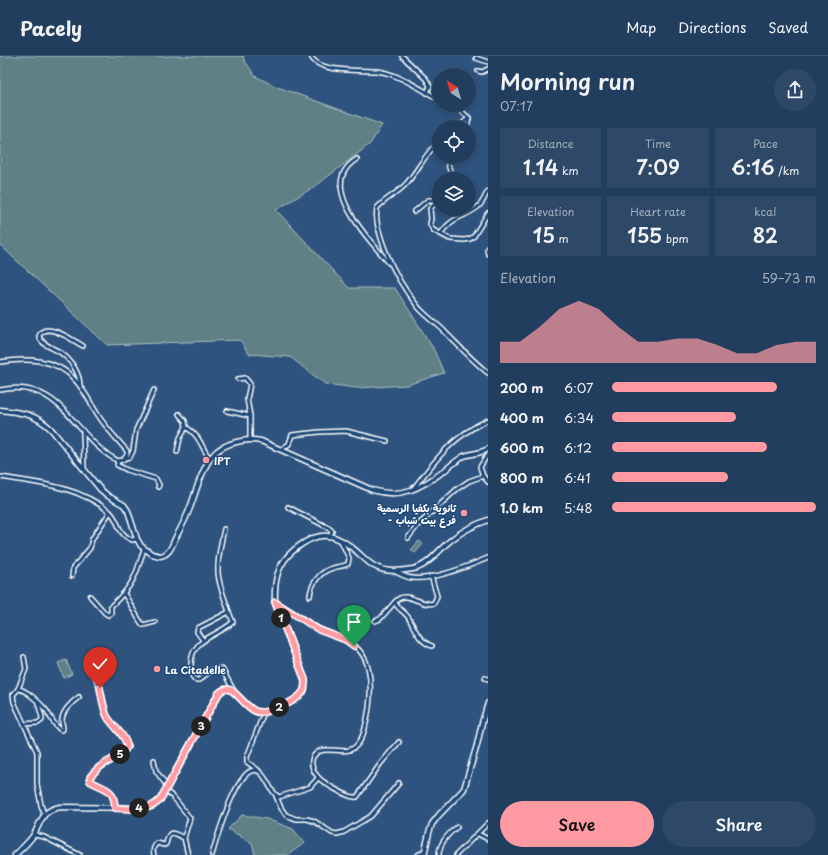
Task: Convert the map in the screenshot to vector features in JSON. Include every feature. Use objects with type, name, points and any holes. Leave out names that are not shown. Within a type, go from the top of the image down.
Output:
[{"type":"street","points":[[311,56],[313,61],[321,65],[352,70],[388,73],[432,96]]},
{"type":"street","points":[[402,56],[426,79],[430,86],[427,93]]},
{"type":"street","points":[[476,58],[488,62]]},
{"type":"street","points":[[478,71],[482,72],[488,69]]},
{"type":"street","points":[[462,112],[469,118],[467,120]]},
{"type":"street","points":[[392,266],[376,219],[377,208],[404,186],[432,150]]},
{"type":"street","points":[[357,159],[352,163],[341,179],[340,186],[342,197],[354,220],[392,266],[418,307],[443,329],[474,362],[488,373]]},
{"type":"street","points":[[441,233],[450,222],[478,208],[488,191]]},
{"type":"street","points":[[414,212],[428,200],[432,200]]},
{"type":"street","points":[[432,206],[430,209],[430,224],[433,230],[450,239],[470,239],[474,236],[488,214]]},
{"type":"street","points":[[488,247],[488,254]]},
{"type":"street","points":[[80,386],[78,374],[66,356],[42,342],[39,336],[42,331],[46,329],[55,331],[83,346]]},
{"type":"street","points":[[0,362],[30,359],[50,363],[65,370],[80,386],[105,426],[127,451],[125,458]]},
{"type":"street","points":[[238,379],[245,378],[250,384],[247,399],[250,416],[250,440]]},
{"type":"street","points":[[0,390],[19,388],[29,389],[48,397],[61,406],[83,432],[111,458],[118,461],[130,457],[133,451],[136,430],[154,390]]},
{"type":"street","points":[[0,410],[32,416],[45,423],[105,494],[124,505],[128,511],[137,539],[144,549],[160,556],[168,553],[189,510],[197,485],[210,459],[215,452],[223,447],[250,440],[261,441],[282,449],[301,460],[372,490],[386,494],[414,489],[424,485],[464,456],[481,453],[488,449]]},
{"type":"street","points":[[227,411],[250,416]]},
{"type":"street","points":[[177,452],[180,438],[186,427],[185,421],[179,414]]},
{"type":"street","points":[[414,489],[448,447],[472,428],[488,420]]},
{"type":"street","points":[[186,427],[198,437],[204,451],[210,459]]},
{"type":"street","points":[[282,449],[288,445],[292,436],[294,435],[319,432],[350,431],[387,441]]},
{"type":"street","points":[[83,432],[84,468]]},
{"type":"street","points":[[488,454],[480,467],[483,476],[488,482]]},
{"type":"street","points":[[118,461],[117,465],[127,470],[156,479],[159,486],[158,487]]},
{"type":"street","points":[[408,538],[418,525],[457,489],[469,481],[483,476]]},
{"type":"street","points":[[0,477],[28,481],[76,492],[94,501],[110,512],[120,530],[125,535],[132,540],[137,539]]},
{"type":"street","points":[[288,508],[329,528],[332,531],[330,536]]},
{"type":"street","points":[[72,576],[73,568],[90,548],[91,541],[110,512]]},
{"type":"street","points":[[394,571],[415,569],[422,566],[458,534],[488,520]]},
{"type":"street","points":[[224,529],[218,557],[218,573],[233,622],[197,645],[193,653],[191,665],[193,677],[196,680],[199,680],[213,669],[219,668],[224,671],[234,692]]},
{"type":"street","points":[[15,855],[34,835],[44,814],[54,808],[150,807],[156,804],[160,800],[221,691],[229,689],[255,711],[264,712],[295,700],[303,692],[305,680],[275,602],[274,592],[276,576],[283,561],[307,540],[319,536],[330,536],[340,539],[375,566],[412,578],[431,576],[472,565],[488,558]]},
{"type":"street","points":[[310,596],[313,584],[322,573],[331,568],[348,564],[349,558],[340,539]]},
{"type":"street","points":[[90,596],[108,615],[112,613],[111,606],[124,594],[135,576],[144,549]]},
{"type":"street","points":[[375,621],[382,618],[399,598],[407,597],[428,604],[434,603],[437,596],[431,576]]},
{"type":"street","points":[[124,594],[132,604],[140,623],[143,625],[155,622]]},
{"type":"street","points":[[275,602],[319,630],[349,642],[362,653],[368,667],[369,704],[365,727],[360,742],[350,751],[321,750],[313,757],[312,764],[318,778],[348,796],[357,796],[381,763],[399,742]]},
{"type":"street","points":[[395,602],[407,617],[421,640],[432,646]]},
{"type":"street","points":[[203,640],[197,632],[198,628],[229,612]]},
{"type":"street","points":[[105,652],[93,655],[90,660],[90,665],[100,688],[107,716],[124,739],[127,747],[119,755],[103,764],[89,778],[90,781],[109,791],[113,795],[115,808]]},
{"type":"street","points":[[24,657],[26,669],[18,689],[13,695],[13,698],[37,752],[37,784],[44,814]]},
{"type":"street","points":[[18,689],[23,690],[47,711],[58,728],[61,730],[63,729],[62,721],[64,712],[80,697]]},
{"type":"street","points":[[24,724],[38,723],[42,720],[38,703]]},
{"type":"street","points":[[418,855],[424,853],[434,821],[464,789],[488,703]]},
{"type":"street","points":[[264,712],[247,757],[247,762],[259,771],[276,796],[280,808],[286,815],[296,819],[307,819],[314,821],[332,833],[337,834],[344,832],[371,816],[399,784]]},
{"type":"street","points":[[154,760],[156,771],[166,788],[190,818],[184,838],[188,855]]},
{"type":"street","points":[[212,855],[233,794],[249,771],[259,771]]},
{"type":"street","points":[[276,796],[282,797],[310,787],[318,778]]},
{"type":"street","points":[[456,855],[488,823]]},
{"type":"street","points":[[439,855],[439,850],[443,842],[458,828]]},
{"type":"street","points":[[154,855],[153,851],[155,845],[157,843],[164,845],[166,844],[167,836],[170,833],[184,838]]},
{"type":"street","points":[[478,834],[488,839]]},
{"type":"street","points":[[34,835],[44,837],[72,854],[80,855]]},
{"type":"green space","points":[[0,56],[244,56],[243,58],[255,76],[275,86],[382,125],[370,144],[317,185],[276,210],[349,288],[395,288],[433,348],[444,373],[407,385],[357,388],[325,384],[290,357],[249,354],[240,340],[107,345],[0,245]]},
{"type":"green space","points":[[419,541],[423,544],[415,553],[411,550]]},
{"type":"green space","points":[[66,660],[72,674],[64,678],[58,663]]},
{"type":"green space","points":[[242,815],[267,819],[293,829],[305,843],[287,855],[255,855],[252,843],[228,829]]},
{"type":"place","name":"IPT","points":[[206,460]]},
{"type":"place","name":"ثانوية بكفيا الرسمية - فرع بيت شباب","points":[[464,513]]},
{"type":"place","name":"La Citadelle","points":[[157,669]]},
{"type":"route","points":[[100,688],[107,716],[124,739],[127,747],[126,750],[103,764],[95,771],[89,778],[90,781],[109,791],[115,797],[115,808],[147,808],[153,806],[160,800],[221,691],[225,689],[231,690],[250,708],[260,712],[268,712],[295,700],[303,692],[305,680],[275,602],[319,630],[346,640],[354,646]]}]
